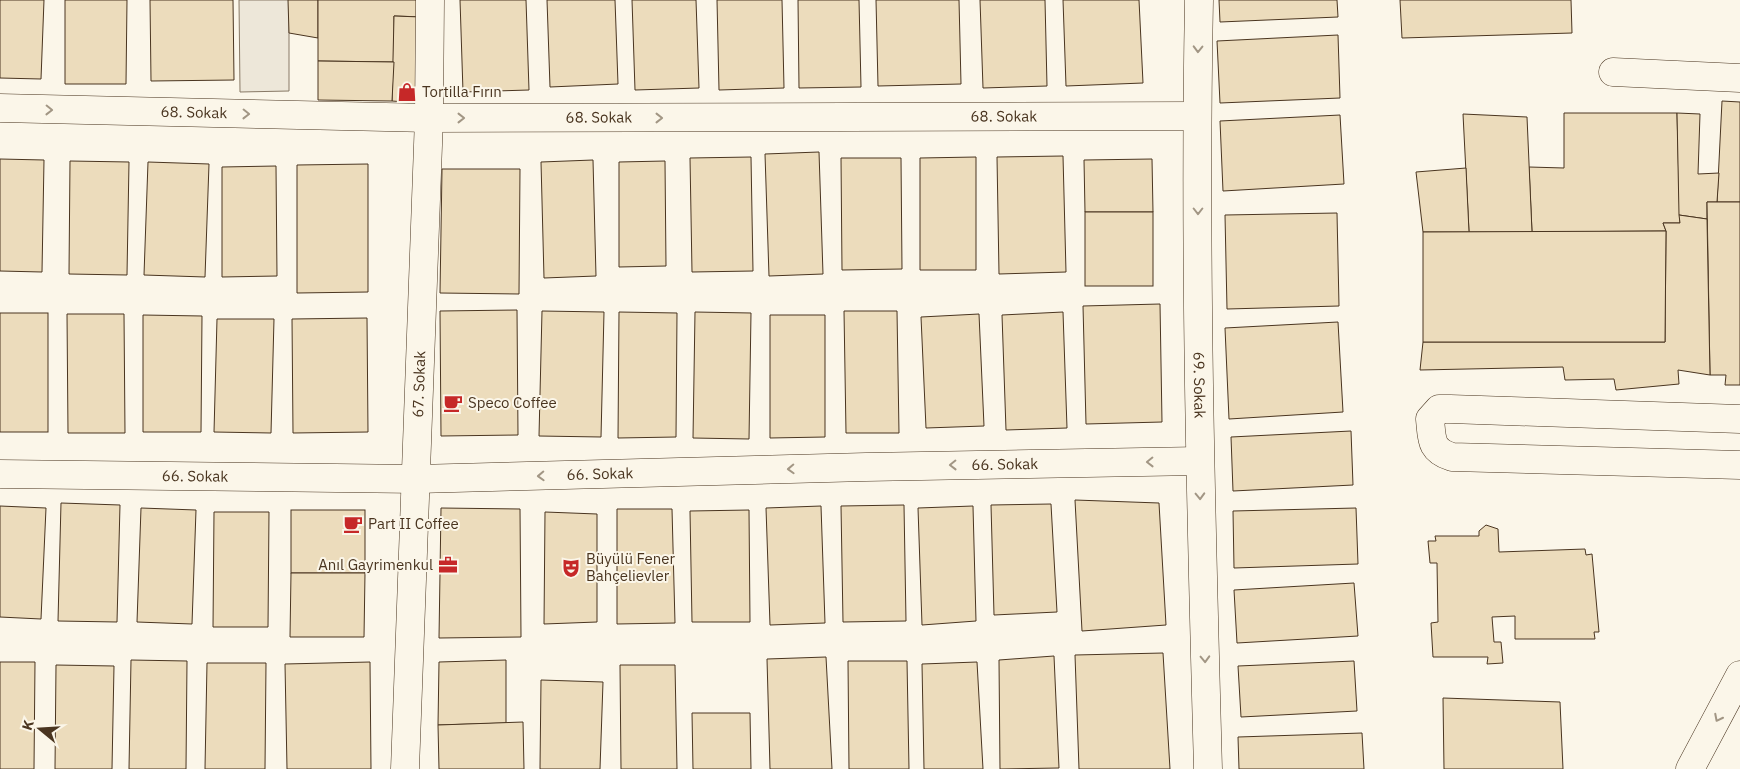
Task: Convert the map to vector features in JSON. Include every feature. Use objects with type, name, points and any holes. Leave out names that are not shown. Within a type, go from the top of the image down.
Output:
[{"type":"street","name":"67. Sokak","points":[[405,769],[429,118],[430,0]]},
{"type":"street","name":"69. Sokak","points":[[1199,0],[1197,116],[1199,461],[1208,769]]},
{"type":"street","points":[[1613,72],[1740,78]]},
{"type":"street","name":"68. Sokak","points":[[0,108],[429,118],[1197,116]]},
{"type":"street","points":[[1740,419],[1438,409],[1430,419],[1433,444],[1439,453],[1452,457],[1740,465]]},
{"type":"street","name":"66. Sokak","points":[[0,474],[417,479],[866,467],[1199,461]]},
{"type":"street","points":[[1690,769],[1740,675]]},
{"type":"shaded area","points":[[239,0],[289,0],[289,91],[240,92]]},
{"type":"building","points":[[0,0],[44,0],[41,79],[0,78]]},
{"type":"building","points":[[65,0],[127,0],[126,84],[65,84]]},
{"type":"building","points":[[150,0],[233,0],[234,80],[151,81]]},
{"type":"building","points":[[288,0],[318,0],[318,38],[289,33]]},
{"type":"building","points":[[318,0],[425,0],[425,17],[394,16],[394,62],[318,61]]},
{"type":"building","points":[[460,0],[526,0],[529,90],[463,92]]},
{"type":"building","points":[[547,0],[615,0],[618,84],[550,87]]},
{"type":"building","points":[[632,0],[696,0],[699,88],[635,90]]},
{"type":"building","points":[[717,0],[782,0],[784,88],[719,90]]},
{"type":"building","points":[[798,0],[859,0],[861,87],[799,88]]},
{"type":"building","points":[[876,0],[959,0],[961,84],[878,86]]},
{"type":"building","points":[[980,0],[1045,0],[1047,86],[983,88]]},
{"type":"building","points":[[1063,0],[1139,0],[1143,83],[1066,86]]},
{"type":"building","points":[[1219,0],[1337,0],[1338,17],[1220,22]]},
{"type":"building","points":[[1400,0],[1571,0],[1572,33],[1402,38]]},
{"type":"building","points":[[394,16],[421,17],[419,103],[392,101]]},
{"type":"building","points":[[1338,35],[1340,98],[1220,103],[1217,41]]},
{"type":"building","points":[[318,61],[394,62],[392,101],[318,100]]},
{"type":"building","points":[[1722,101],[1740,102],[1740,202],[1717,202]]},
{"type":"building","points":[[1564,113],[1677,113],[1680,223],[1663,223],[1666,231],[1532,232],[1529,167],[1564,168]]},
{"type":"building","points":[[1677,113],[1700,114],[1698,174],[1719,173],[1717,202],[1707,202],[1707,219],[1679,215]]},
{"type":"building","points":[[1463,114],[1527,117],[1532,232],[1469,232]]},
{"type":"building","points":[[1340,115],[1344,184],[1223,191],[1220,121]]},
{"type":"building","points":[[819,152],[823,274],[769,276],[765,154]]},
{"type":"building","points":[[1063,156],[1066,272],[999,274],[997,157]]},
{"type":"building","points":[[751,157],[753,271],[692,272],[690,158]]},
{"type":"building","points":[[976,157],[976,270],[920,270],[920,158]]},
{"type":"building","points":[[841,158],[901,158],[902,269],[842,270]]},
{"type":"building","points":[[0,159],[44,160],[42,272],[0,271]]},
{"type":"building","points":[[1152,159],[1153,212],[1085,212],[1084,160]]},
{"type":"building","points":[[593,160],[596,276],[544,278],[541,162]]},
{"type":"building","points":[[70,161],[129,162],[127,275],[69,274]]},
{"type":"building","points":[[665,161],[666,266],[619,267],[619,162]]},
{"type":"building","points":[[148,162],[209,164],[205,277],[144,275]]},
{"type":"building","points":[[368,164],[368,292],[297,293],[297,165]]},
{"type":"building","points":[[276,166],[277,276],[222,277],[222,167]]},
{"type":"building","points":[[1466,168],[1469,232],[1423,232],[1416,172]]},
{"type":"building","points":[[442,169],[520,169],[519,294],[440,293]]},
{"type":"building","points":[[1707,202],[1740,202],[1740,385],[1725,385],[1726,375],[1710,375]]},
{"type":"building","points":[[1085,212],[1153,212],[1153,286],[1085,286]]},
{"type":"building","points":[[1337,213],[1339,306],[1227,309],[1225,215]]},
{"type":"building","points":[[1679,215],[1707,219],[1710,375],[1678,370],[1679,384],[1616,390],[1614,379],[1565,380],[1563,367],[1420,370],[1423,342],[1665,342],[1666,231],[1663,223],[1680,223]]},
{"type":"building","points":[[1666,231],[1665,342],[1423,342],[1423,232]]},
{"type":"building","points":[[1160,304],[1162,422],[1086,424],[1083,306]]},
{"type":"building","points":[[517,310],[518,435],[441,436],[440,311]]},
{"type":"building","points":[[542,311],[604,312],[601,437],[539,436]]},
{"type":"building","points":[[844,311],[897,311],[899,433],[846,433]]},
{"type":"building","points":[[619,312],[677,313],[676,437],[618,438]]},
{"type":"building","points":[[695,312],[751,313],[749,439],[693,438]]},
{"type":"building","points":[[1063,312],[1067,428],[1006,430],[1002,315]]},
{"type":"building","points":[[0,313],[48,313],[48,432],[0,432]]},
{"type":"building","points":[[67,314],[124,314],[125,433],[68,433]]},
{"type":"building","points":[[979,314],[984,426],[926,428],[921,317]]},
{"type":"building","points":[[143,315],[202,316],[201,432],[143,432]]},
{"type":"building","points":[[770,315],[825,315],[825,437],[770,438]]},
{"type":"building","points":[[367,318],[368,432],[293,433],[292,319]]},
{"type":"building","points":[[217,319],[274,319],[271,433],[214,432]]},
{"type":"building","points":[[1338,322],[1343,412],[1229,419],[1225,328]]},
{"type":"building","points":[[1351,431],[1353,485],[1233,491],[1231,437]]},
{"type":"building","points":[[1075,500],[1159,503],[1166,625],[1082,631]]},
{"type":"building","points":[[61,503],[120,505],[117,622],[58,621]]},
{"type":"building","points":[[1051,504],[1057,612],[994,615],[991,505]]},
{"type":"building","points":[[904,505],[906,621],[843,622],[841,506]]},
{"type":"building","points":[[0,506],[46,508],[41,619],[0,617]]},
{"type":"building","points":[[821,506],[825,623],[770,625],[766,508]]},
{"type":"building","points":[[973,506],[976,621],[922,625],[918,508]]},
{"type":"building","points":[[141,508],[196,510],[192,624],[137,622]]},
{"type":"building","points":[[441,508],[520,509],[521,637],[439,638]]},
{"type":"building","points":[[1356,508],[1358,564],[1234,568],[1233,511]]},
{"type":"building","points":[[617,509],[672,509],[675,623],[617,624]]},
{"type":"building","points":[[291,510],[365,510],[365,573],[291,573]]},
{"type":"building","points":[[749,510],[750,622],[692,622],[690,511]]},
{"type":"building","points":[[214,512],[269,512],[268,627],[213,627]]},
{"type":"building","name":"Büyülü Fener Bahçelievler","points":[[545,512],[597,514],[597,622],[544,624]]},
{"type":"building","points":[[1486,525],[1498,529],[1499,552],[1585,549],[1586,555],[1592,554],[1599,632],[1594,632],[1595,639],[1515,639],[1515,616],[1492,617],[1494,642],[1501,642],[1503,663],[1487,664],[1488,657],[1433,657],[1431,623],[1438,622],[1437,563],[1430,563],[1428,541],[1436,541],[1435,536],[1479,536],[1479,531]]},
{"type":"building","points":[[291,573],[365,573],[364,637],[290,637]]},
{"type":"building","points":[[1354,583],[1358,636],[1237,643],[1234,590]]},
{"type":"building","points":[[1163,653],[1170,769],[1079,769],[1075,655]]},
{"type":"building","points":[[1054,656],[1059,768],[1000,769],[999,660]]},
{"type":"building","points":[[826,657],[832,769],[770,769],[767,659]]},
{"type":"building","points":[[131,660],[187,661],[186,769],[129,769]]},
{"type":"building","points":[[506,660],[506,723],[438,725],[439,662]]},
{"type":"building","points":[[848,661],[907,661],[909,769],[849,769]]},
{"type":"building","points":[[1354,661],[1357,711],[1241,717],[1238,666]]},
{"type":"building","points":[[0,662],[35,662],[34,769],[0,769]]},
{"type":"building","points":[[370,662],[371,769],[287,769],[285,664]]},
{"type":"building","points":[[977,662],[983,769],[924,769],[922,664]]},
{"type":"building","points":[[207,663],[266,663],[265,769],[205,769]]},
{"type":"building","points":[[56,665],[114,666],[112,769],[55,769]]},
{"type":"building","points":[[620,665],[675,665],[677,769],[621,769]]},
{"type":"building","points":[[541,680],[603,682],[600,769],[540,769]]},
{"type":"building","points":[[1443,698],[1560,702],[1563,769],[1444,769]]},
{"type":"building","points":[[692,713],[750,713],[751,769],[693,769]]},
{"type":"building","points":[[523,722],[524,769],[439,769],[438,725]]},
{"type":"building","points":[[1362,733],[1364,769],[1239,769],[1238,737]]},
{"type":"place","name":"Tortilla Fırın","points":[[407,92]]},
{"type":"place","name":"Speco Coffee","points":[[453,403]]},
{"type":"place","name":"Part II Coffee","points":[[353,524]]},
{"type":"place","name":"Anıl Gayrimenkul","points":[[448,565]]},
{"type":"place","name":"Büyülü Fener Bahçelievler","points":[[571,568]]}]
